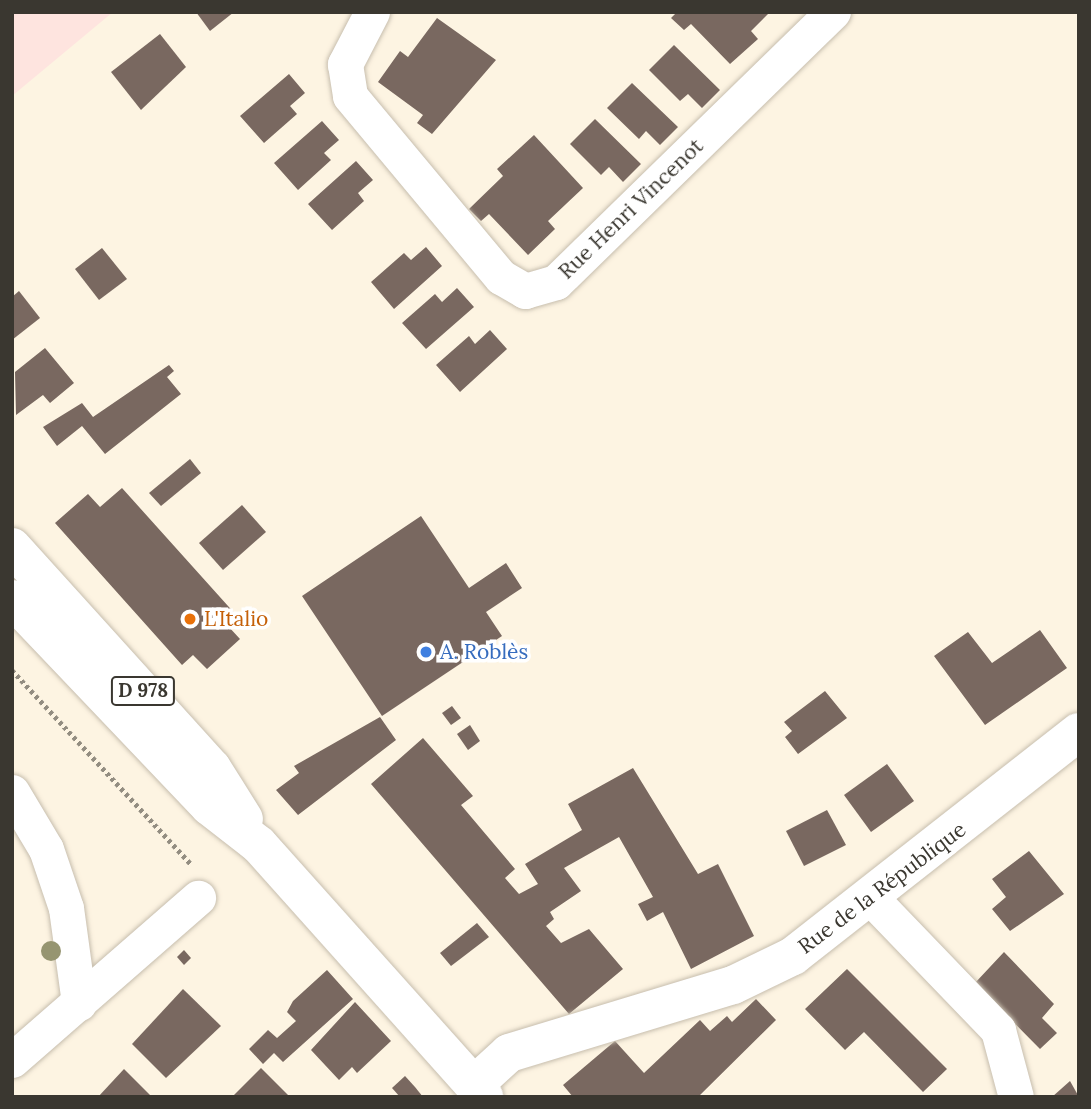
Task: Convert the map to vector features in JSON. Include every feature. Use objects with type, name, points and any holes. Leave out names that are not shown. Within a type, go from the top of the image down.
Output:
[{"type":"main road","name":"D 978","points":[[12,547],[212,768],[259,845]]},
{"type":"main road","name":"D 978","points":[[12,598],[209,806],[259,845],[479,1091]]},
{"type":"main road","name":"Rue de la République","points":[[479,1091],[509,1054],[733,985],[793,956],[872,899],[1079,732]]},
{"type":"street","name":"Rue Henri Vincenot","points":[[373,12],[345,64],[350,96],[501,277],[525,291],[556,282],[833,12]]},
{"type":"street","points":[[12,792],[46,849],[66,908],[79,1003]]},
{"type":"street","points":[[12,1060],[198,898]]},
{"type":"street","points":[[872,899],[998,1030],[1016,1097]]},
{"type":"path","points":[[12,670],[212,886],[198,898]]},
{"type":"shaded area","points":[[12,12],[113,12],[12,96]]},
{"type":"building","points":[[196,12],[234,12],[210,31]]},
{"type":"building","points":[[677,12],[770,12],[751,31],[758,39],[730,64],[691,24],[684,30],[671,18]]},
{"type":"building","points":[[437,18],[496,60],[432,134],[417,123],[423,115],[378,82],[400,51],[408,57]]},
{"type":"building","points":[[160,34],[186,67],[141,110],[111,72]]},
{"type":"building","points":[[674,45],[720,90],[702,108],[688,94],[680,101],[649,70]]},
{"type":"building","points":[[289,74],[305,93],[290,106],[297,114],[264,143],[240,116]]},
{"type":"building","points":[[632,83],[678,127],[660,145],[646,131],[639,139],[607,108]]},
{"type":"building","points":[[595,119],[641,164],[623,182],[609,167],[601,175],[570,144]]},
{"type":"building","points":[[322,121],[339,140],[324,153],[331,160],[298,190],[274,163]]},
{"type":"building","points":[[534,135],[583,188],[548,221],[555,229],[528,255],[489,214],[481,221],[469,209],[503,176],[497,169]]},
{"type":"building","points":[[356,161],[373,180],[358,193],[364,201],[332,230],[308,204]]},
{"type":"building","points":[[426,247],[442,266],[394,309],[371,282],[404,253],[411,260]]},
{"type":"building","points":[[102,248],[127,279],[99,300],[75,269]]},
{"type":"building","points":[[457,288],[474,307],[426,349],[402,323],[435,294],[442,302]]},
{"type":"building","points":[[19,291],[40,318],[12,340],[12,297]]},
{"type":"building","points":[[490,330],[507,349],[460,392],[436,365],[469,336],[475,344]]},
{"type":"building","points":[[45,348],[74,383],[50,403],[43,395],[16,415],[15,372]]},
{"type":"building","points":[[169,365],[174,371],[167,377],[181,394],[105,454],[82,426],[57,446],[43,427],[82,403],[93,417]]},
{"type":"building","points":[[190,459],[201,473],[161,506],[149,493]]},
{"type":"building","points":[[122,488],[237,616],[228,626],[240,639],[207,669],[193,655],[182,665],[55,523],[88,494],[100,507]]},
{"type":"building","points":[[242,505],[266,532],[223,570],[199,543]]},
{"type":"building","points":[[421,516],[469,588],[506,563],[522,588],[486,612],[502,636],[382,716],[302,596]]},
{"type":"building","points":[[1040,630],[1067,668],[985,725],[934,656],[968,632],[992,663]]},
{"type":"building","points":[[825,691],[847,718],[798,754],[785,737],[792,731],[784,722]]},
{"type":"building","points":[[452,706],[461,718],[451,725],[442,713]]},
{"type":"building","points":[[380,717],[396,740],[298,815],[276,790],[299,773],[294,766]]},
{"type":"building","points":[[470,725],[480,741],[468,750],[457,734]]},
{"type":"building","points":[[423,738],[473,796],[461,805],[515,869],[505,878],[519,894],[538,884],[525,864],[582,830],[568,804],[633,768],[698,874],[718,864],[754,936],[691,969],[663,912],[647,921],[638,904],[653,897],[619,837],[564,868],[581,891],[550,912],[554,919],[546,926],[561,943],[589,929],[623,969],[569,1014],[371,784]]},
{"type":"building","points":[[887,764],[914,801],[871,832],[844,795]]},
{"type":"building","points":[[827,810],[846,845],[804,866],[786,831]]},
{"type":"building","points":[[1029,851],[1064,894],[1010,931],[992,909],[1006,897],[992,879]]},
{"type":"building","points":[[477,923],[489,937],[451,966],[440,953]]},
{"type":"building","points":[[184,950],[191,958],[184,965],[177,957]]},
{"type":"building","points":[[1004,952],[1054,1004],[1042,1018],[1057,1033],[1040,1049],[975,983]]},
{"type":"building","points":[[847,969],[947,1069],[923,1092],[864,1032],[845,1050],[805,1009]]},
{"type":"building","points":[[327,970],[353,999],[283,1062],[274,1053],[263,1064],[249,1049],[268,1030],[277,1038],[296,1021],[287,1012],[293,1001]]},
{"type":"building","points":[[183,989],[221,1026],[166,1078],[132,1044]]},
{"type":"building","points":[[756,999],[776,1020],[698,1097],[573,1097],[563,1085],[615,1041],[644,1073],[700,1020],[710,1031],[727,1016],[732,1022]]},
{"type":"building","points":[[355,1002],[391,1041],[357,1073],[352,1067],[339,1080],[311,1050]]},
{"type":"building","points":[[261,1068],[290,1097],[232,1097]]},
{"type":"building","points":[[124,1069],[152,1097],[98,1097]]},
{"type":"building","points":[[405,1076],[423,1097],[400,1097],[392,1088]]},
{"type":"building","points":[[1070,1081],[1079,1097],[1052,1097]]},
{"type":"place","name":"L'Italio","points":[[190,619]]},
{"type":"place","name":"A. Roblès","points":[[426,652]]}]
